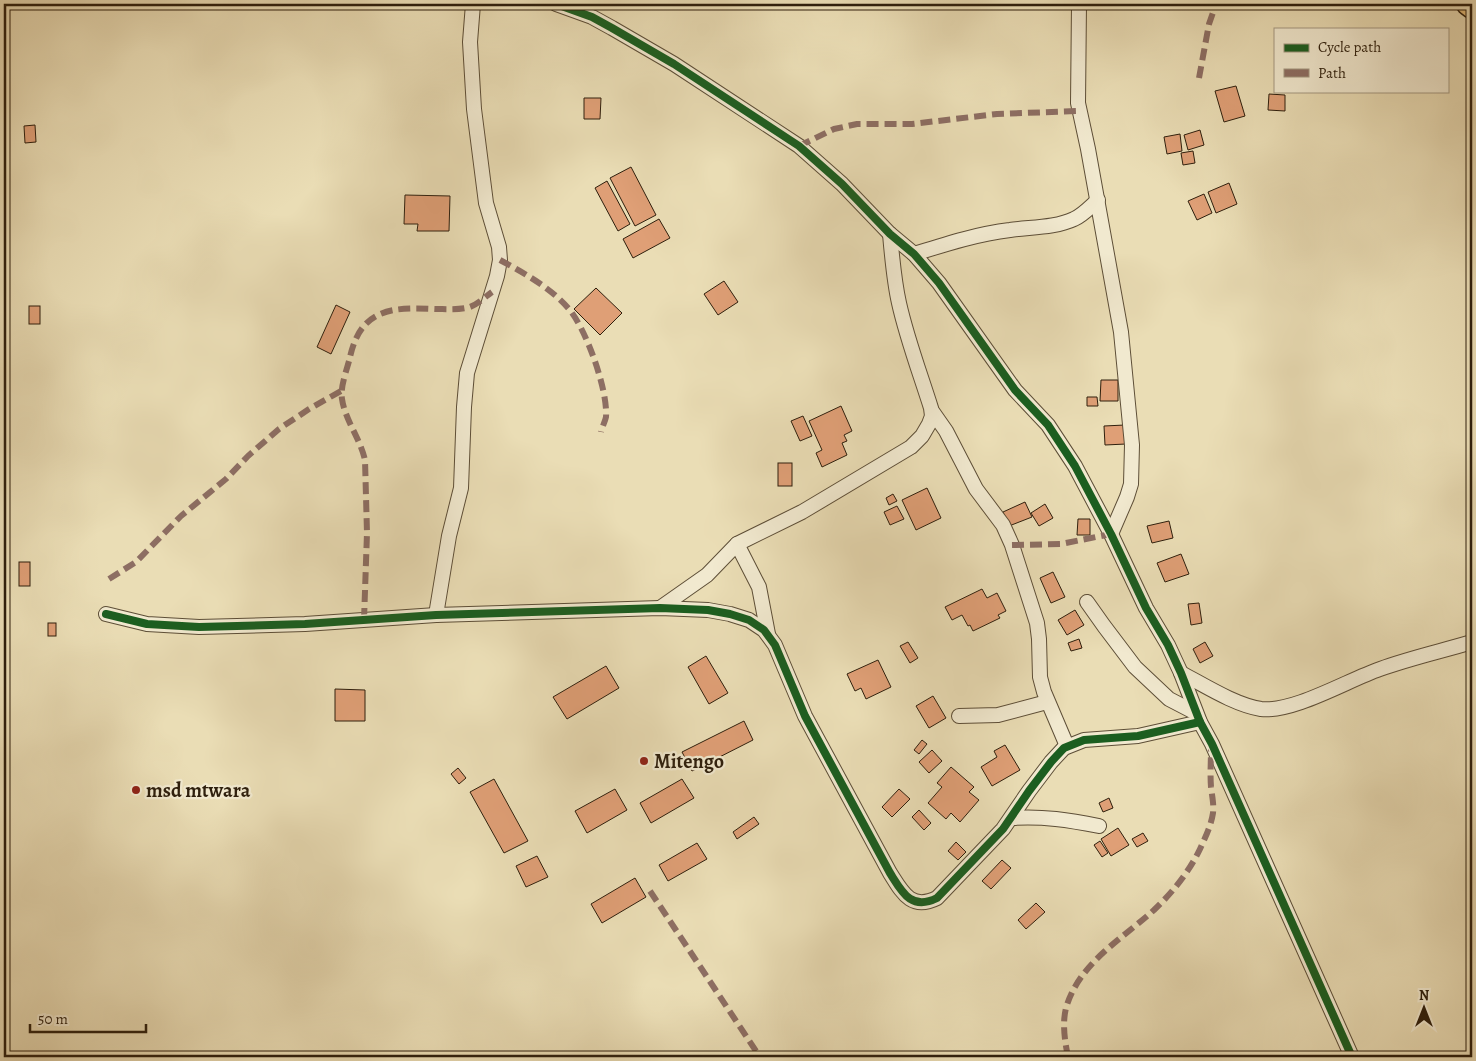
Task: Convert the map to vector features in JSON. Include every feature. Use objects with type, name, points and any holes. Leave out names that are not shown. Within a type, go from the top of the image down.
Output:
[{"type":"highway","points":[[1468,4],[1472,7]]},
{"type":"street","points":[[436,615],[449,536],[461,488],[467,372],[495,284],[500,260],[497,236],[486,203],[481,177],[470,42],[473,4]]},
{"type":"street","points":[[556,4],[584,14],[612,28],[674,64],[798,146],[842,184],[890,234],[914,254],[939,283],[1015,390],[1048,425],[1075,466],[1111,534],[1146,608],[1168,645],[1198,718],[1212,744],[1352,1057]]},
{"type":"street","points":[[1079,4],[1078,103],[1098,200],[1121,332],[1132,445],[1131,484],[1111,534]]},
{"type":"street","points":[[914,254],[969,237],[1073,220],[1082,215],[1098,200]]},
{"type":"street","points":[[890,234],[892,264],[898,302],[907,336],[932,411],[946,431],[979,494],[1003,525],[1012,545],[1037,623],[1040,677],[1047,702],[1067,746]]},
{"type":"street","points":[[660,608],[707,575],[738,544],[802,512],[911,446],[926,430],[931,420],[932,411]]},
{"type":"street","points":[[738,544],[759,587],[768,634]]},
{"type":"street","points":[[1087,602],[1135,667],[1169,699],[1198,718]]},
{"type":"street","points":[[106,614],[147,624],[199,627],[305,624],[436,615],[660,608],[692,609],[730,614],[749,620],[760,626],[775,645],[805,716],[890,872],[909,899],[924,902],[937,898],[1003,829],[1050,762],[1067,746],[1084,740],[1138,736],[1198,718]]},
{"type":"street","points":[[1181,673],[1246,705],[1260,709],[1274,709],[1303,702],[1382,668],[1472,642]]},
{"type":"street","points":[[958,716],[998,714],[1047,702]]},
{"type":"street","points":[[1012,818],[1036,816],[1058,818],[1099,826]]},
{"type":"building","points":[[1236,86],[1245,116],[1224,122],[1215,91]]},
{"type":"building","points":[[1269,94],[1285,95],[1285,111],[1268,110]]},
{"type":"building","points":[[584,98],[601,98],[600,119],[584,119]]},
{"type":"building","points":[[35,125],[36,142],[25,143],[24,126]]},
{"type":"building","points":[[1200,130],[1204,145],[1188,150],[1184,135]]},
{"type":"building","points":[[1180,134],[1182,151],[1167,154],[1164,137]]},
{"type":"building","points":[[1193,151],[1195,163],[1183,165],[1181,153]]},
{"type":"building","points":[[631,167],[656,215],[635,226],[610,178]]},
{"type":"building","points":[[607,181],[630,224],[618,231],[595,188]]},
{"type":"building","points":[[1229,183],[1237,204],[1216,213],[1208,192]]},
{"type":"building","points":[[1204,194],[1212,213],[1197,220],[1188,201]]},
{"type":"building","points":[[405,195],[450,196],[449,231],[417,231],[418,224],[404,224]]},
{"type":"building","points":[[659,219],[670,238],[633,258],[623,239]]},
{"type":"building","points":[[724,281],[738,302],[718,315],[704,294]]},
{"type":"building","points":[[596,288],[622,313],[600,335],[574,309]]},
{"type":"building","points":[[336,305],[350,312],[331,354],[317,347]]},
{"type":"building","points":[[29,306],[40,306],[40,324],[29,324]]},
{"type":"building","points":[[1101,380],[1118,380],[1118,401],[1100,401]]},
{"type":"building","points":[[1087,397],[1097,397],[1098,406],[1087,406]]},
{"type":"building","points":[[841,406],[852,431],[844,435],[847,441],[842,443],[847,455],[822,467],[816,453],[822,450],[809,421]]},
{"type":"building","points":[[803,416],[812,436],[800,441],[791,421]]},
{"type":"building","points":[[1125,425],[1126,444],[1105,445],[1104,426]]},
{"type":"building","points":[[778,463],[792,463],[792,486],[778,486]]},
{"type":"building","points":[[927,488],[941,518],[916,530],[902,500]]},
{"type":"building","points":[[893,494],[897,501],[889,505],[886,498]]},
{"type":"building","points":[[1025,502],[1032,517],[1009,526],[1003,512]]},
{"type":"building","points":[[1045,504],[1053,518],[1039,526],[1031,513]]},
{"type":"building","points":[[897,506],[904,519],[890,525],[884,512]]},
{"type":"building","points":[[1078,519],[1090,519],[1090,535],[1077,535]]},
{"type":"building","points":[[1169,521],[1173,538],[1152,543],[1147,526]]},
{"type":"building","points":[[1181,554],[1189,574],[1165,582],[1157,563]]},
{"type":"building","points":[[19,562],[30,562],[30,586],[19,586]]},
{"type":"building","points":[[1053,572],[1065,597],[1051,603],[1040,578]]},
{"type":"building","points":[[982,589],[987,598],[997,593],[1006,611],[998,615],[1000,618],[973,631],[962,615],[952,620],[945,607]]},
{"type":"building","points":[[1199,603],[1202,623],[1191,625],[1188,604]]},
{"type":"building","points":[[1075,610],[1084,625],[1067,635],[1058,620]]},
{"type":"building","points":[[48,623],[56,623],[56,636],[48,636]]},
{"type":"building","points":[[1079,639],[1082,648],[1071,651],[1068,643]]},
{"type":"building","points":[[908,642],[918,658],[910,663],[900,646]]},
{"type":"building","points":[[1205,642],[1213,656],[1200,663],[1193,649]]},
{"type":"building","points":[[706,656],[728,693],[709,704],[688,667]]},
{"type":"building","points":[[878,660],[891,687],[866,699],[861,688],[855,691],[847,674]]},
{"type":"building","points":[[606,666],[619,688],[567,719],[553,697]]},
{"type":"building","points":[[335,689],[365,690],[365,721],[335,721]]},
{"type":"building","points":[[933,696],[946,718],[929,728],[916,706]]},
{"type":"building","points":[[744,721],[753,740],[692,771],[682,752]]},
{"type":"building","points":[[922,740],[927,744],[919,754],[914,750]]},
{"type":"building","points":[[1005,745],[1020,770],[992,786],[981,767],[997,757],[994,751]]},
{"type":"building","points":[[932,750],[942,761],[929,773],[919,762]]},
{"type":"building","points":[[951,767],[974,787],[969,792],[979,800],[960,822],[951,813],[946,819],[928,803],[942,787],[937,783]]},
{"type":"building","points":[[458,768],[466,778],[459,784],[451,774]]},
{"type":"building","points":[[494,779],[528,841],[504,853],[470,792]]},
{"type":"building","points":[[682,779],[694,798],[651,823],[640,803]]},
{"type":"building","points":[[615,789],[627,810],[587,833],[575,811]]},
{"type":"building","points":[[899,789],[910,799],[892,817],[882,807]]},
{"type":"building","points":[[1109,798],[1113,808],[1103,812],[1099,803]]},
{"type":"building","points":[[919,810],[931,823],[924,830],[912,817]]},
{"type":"building","points":[[754,817],[759,824],[737,839],[733,832]]},
{"type":"building","points":[[1118,828],[1129,845],[1111,856],[1101,839]]},
{"type":"building","points":[[1143,833],[1148,841],[1137,847],[1132,839]]},
{"type":"building","points":[[1100,841],[1108,853],[1102,857],[1094,845]]},
{"type":"building","points":[[956,842],[966,852],[958,860],[948,851]]},
{"type":"building","points":[[697,843],[707,859],[668,881],[659,865]]},
{"type":"building","points":[[537,856],[548,877],[526,887],[516,866]]},
{"type":"building","points":[[1002,860],[1011,868],[991,889],[982,881]]},
{"type":"building","points":[[635,878],[646,897],[602,923],[591,904]]},
{"type":"building","points":[[1036,903],[1045,912],[1026,929],[1018,920]]},
{"type":"marked path","points":[[1199,78],[1209,24],[1216,4]]},
{"type":"marked path","points":[[799,146],[834,129],[857,124],[912,124],[997,114],[1079,111]]},
{"type":"marked path","points":[[500,260],[546,288],[562,301],[576,318],[589,345],[600,376],[606,405],[606,417],[601,432]]},
{"type":"marked path","points":[[364,620],[367,533],[365,460],[346,414],[342,399],[344,378],[355,341],[370,320],[392,310],[466,308],[476,304],[492,292]]},
{"type":"marked path","points":[[109,579],[136,562],[181,516],[226,479],[248,456],[279,429],[341,391]]},
{"type":"marked path","points":[[1012,545],[1061,544],[1111,534]]},
{"type":"marked path","points":[[1068,1057],[1064,1020],[1072,992],[1081,978],[1103,953],[1167,897],[1196,858],[1213,813],[1211,749]]},
{"type":"marked path","points":[[650,891],[760,1057]]},
{"type":"cycle path","points":[[556,4],[592,17],[674,64],[799,146],[842,184],[890,234],[914,254],[939,283],[1015,390],[1048,425],[1075,466],[1111,534],[1146,608],[1168,645],[1200,722],[1212,744],[1352,1057]]},
{"type":"cycle path","points":[[106,614],[147,624],[199,627],[305,624],[436,615],[660,608],[708,610],[749,620],[764,630],[775,645],[805,716],[890,873],[908,898],[920,902],[937,898],[1003,829],[1029,791],[1064,748],[1084,740],[1138,736],[1200,722]]},
{"type":"place","name":"Mitengo","points":[[644,761]]},
{"type":"place","name":"msd mtwara","points":[[136,790]]}]
